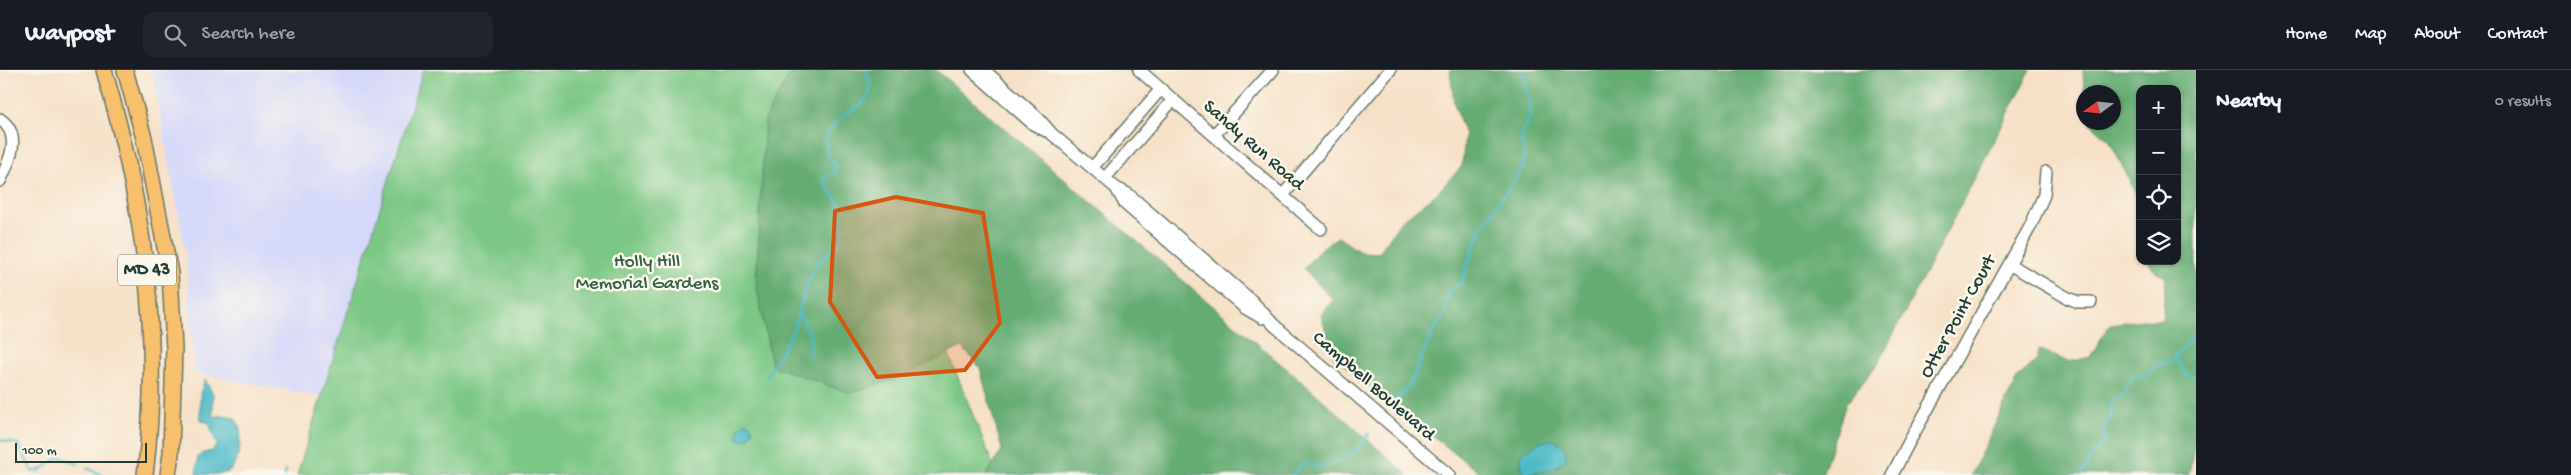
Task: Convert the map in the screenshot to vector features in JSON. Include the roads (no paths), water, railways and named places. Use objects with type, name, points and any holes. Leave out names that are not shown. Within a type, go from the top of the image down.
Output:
[{"type":"main road","name":"MD 43","points":[[104,70],[125,145],[143,237],[150,299],[152,379],[145,475]]},
{"type":"main road","name":"MD 43","points":[[125,70],[144,138],[170,273],[174,348],[171,454],[168,475]]},
{"type":"street","name":"Campbell Boulevard","points":[[972,70],[1033,124],[1052,134]]},
{"type":"street","name":"Campbell Boulevard","points":[[984,70],[1037,117],[1052,134],[1116,188],[1128,194],[1238,289],[1274,325],[1449,475]]},
{"type":"street","name":"Sandy Run Road","points":[[1139,70],[1321,229]]},
{"type":"street","points":[[1214,136],[1273,70]]},
{"type":"street","points":[[1283,195],[1390,70]]},
{"type":"street","points":[[1092,168],[1161,90]]},
{"type":"street","points":[[1105,178],[1173,100]]},
{"type":"street","points":[[0,119],[12,135],[13,149],[0,181]]},
{"type":"street","name":"Otter Point Court","points":[[1892,475],[2009,264],[2044,195],[2046,172]]},
{"type":"street","points":[[2009,264],[2068,298],[2078,302],[2090,302]]},
{"type":"water","points":[[205,379],[213,394],[213,416],[227,416],[235,419],[238,423],[241,437],[236,460],[230,471],[208,475],[196,474],[198,457],[203,453],[212,451],[217,445],[209,423],[202,421],[200,418],[200,394]]},
{"type":"water","points":[[745,422],[749,423],[753,430],[748,438],[739,440],[737,436],[740,426]]},
{"type":"water","points":[[1553,440],[1564,447],[1566,453],[1565,460],[1552,469],[1525,474],[1521,466],[1521,454],[1540,442]]},
{"type":"waterway","points":[[767,377],[794,329],[809,278],[821,259],[840,243],[843,232],[842,211],[836,198],[826,188],[824,179],[835,171],[836,166],[826,152],[825,136],[840,117],[861,105],[870,93],[871,88],[866,70]]},
{"type":"waterway","points":[[1394,401],[1410,385],[1431,335],[1446,312],[1448,290],[1461,284],[1480,231],[1523,167],[1524,158],[1521,137],[1531,112],[1523,70]]},
{"type":"waterway","points":[[799,311],[811,338],[810,358]]},
{"type":"waterway","points":[[2081,475],[2087,467],[2090,456],[2104,443],[2103,427],[2112,415],[2110,404],[2119,397],[2134,377],[2149,375],[2157,365],[2171,361],[2196,334]]},
{"type":"waterway","points":[[2174,356],[2187,375],[2196,377]]},
{"type":"waterway","points":[[1292,475],[1304,463],[1318,466],[1342,460],[1360,446],[1369,434]]},
{"type":"waterway","points":[[0,440],[18,444],[32,471],[39,471],[60,457],[78,464]]},
{"type":"waterway","points":[[87,468],[102,475]]},
{"type":"waterway","points":[[285,475],[286,470]]},
{"type":"park label","name":"Holly Hill Memorial Gardens","points":[[647,273]]}]
